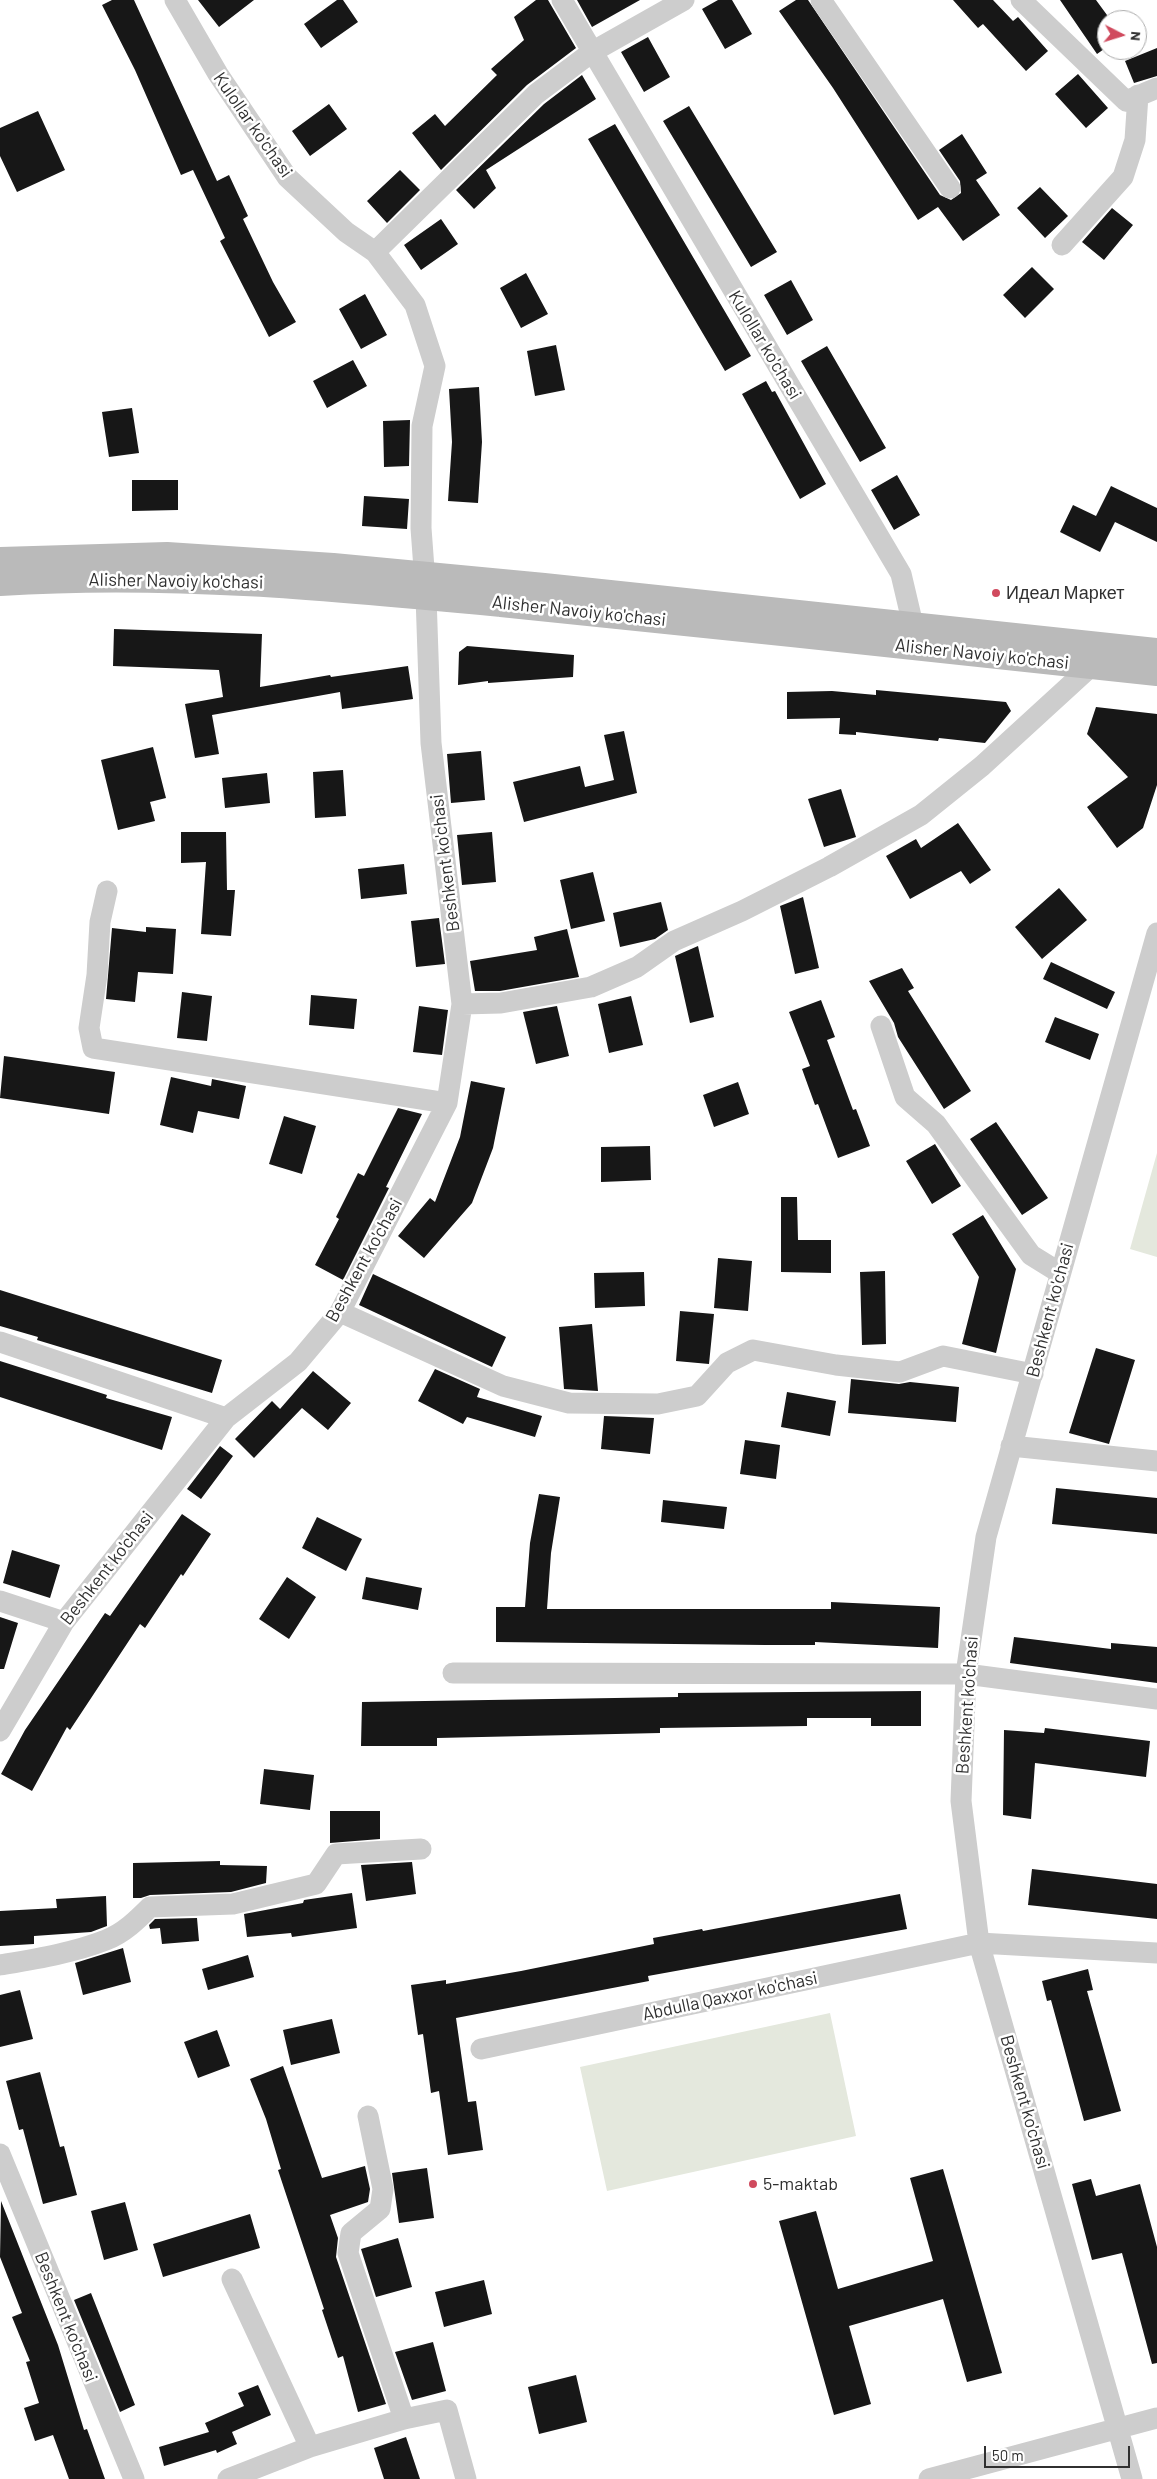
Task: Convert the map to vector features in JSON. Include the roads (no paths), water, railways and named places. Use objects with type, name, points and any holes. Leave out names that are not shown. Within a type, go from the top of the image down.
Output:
[{"type":"main road","name":"Alisher Navoiy ko'chasi","points":[[0,561],[167,556],[426,586],[912,635],[1111,646],[1157,652]]},
{"type":"main road","name":"Alisher Navoiy ko'chasi","points":[[0,582],[169,578],[306,585],[426,586]]},
{"type":"main road","name":"Alisher Navoiy ko'chasi","points":[[912,635],[1092,666],[1157,672]]},
{"type":"street","name":"Kulollar ko'chasi","points":[[175,0],[218,74],[287,177],[346,232],[375,252],[415,305],[435,366],[422,426],[421,528],[426,586]]},
{"type":"street","name":"Kulollar ko'chasi","points":[[562,0],[901,574],[912,635]]},
{"type":"street","points":[[375,252],[536,94],[592,52],[684,0]]},
{"type":"street","points":[[821,0],[950,188]]},
{"type":"street","points":[[1021,0],[1126,100],[1148,92]]},
{"type":"street","points":[[1062,245],[1123,177],[1148,92]]},
{"type":"street","name":"Beshkent ko'chasi","points":[[0,1731],[64,1622],[226,1418],[298,1362],[340,1312],[447,1103],[462,1004],[431,743],[426,586]]},
{"type":"street","points":[[462,1004],[501,1003],[592,987],[637,967],[674,941],[742,911],[829,867],[921,815],[982,766],[1092,666],[1111,646]]},
{"type":"street","points":[[107,891],[100,922],[97,975],[89,1028],[93,1048],[447,1103]]},
{"type":"street","name":"Beshkent ko'chasi","points":[[1132,2479],[980,1943],[961,1801],[966,1674],[986,1537],[1157,933]]},
{"type":"street","points":[[881,1026],[905,1097],[936,1124],[1031,1255],[1060,1272]]},
{"type":"street","points":[[340,1312],[503,1386],[569,1403],[658,1404],[697,1396],[727,1363],[753,1350],[836,1365],[900,1372],[943,1356],[1032,1374]]},
{"type":"street","points":[[0,1342],[226,1418]]},
{"type":"street","points":[[1011,1446],[1157,1461]]},
{"type":"street","points":[[0,1601],[64,1622]]},
{"type":"street","points":[[453,1673],[966,1674],[1157,1699]]},
{"type":"street","points":[[0,1965],[35,1959],[107,1940],[131,1926],[150,1907],[233,1904],[316,1884],[336,1854],[420,1849]]},
{"type":"street","name":"Abdulla Qaxxor ko'chasi","points":[[481,2049],[980,1943],[1157,1953]]},
{"type":"street","points":[[368,2116],[383,2188],[380,2209],[351,2233],[348,2253],[404,2419]]},
{"type":"street","name":"Beshkent ko'chasi","points":[[1,2161],[134,2479]]},
{"type":"street","points":[[232,2280],[310,2446]]},
{"type":"street","points":[[228,2479],[310,2446],[404,2419],[447,2410],[466,2479]]},
{"type":"street","points":[[929,2479],[1157,2418]]},
{"type":"place","name":"Идеал Маркет","points":[[996,593]]},
{"type":"place","name":"5-maktab","points":[[753,2184]]}]
